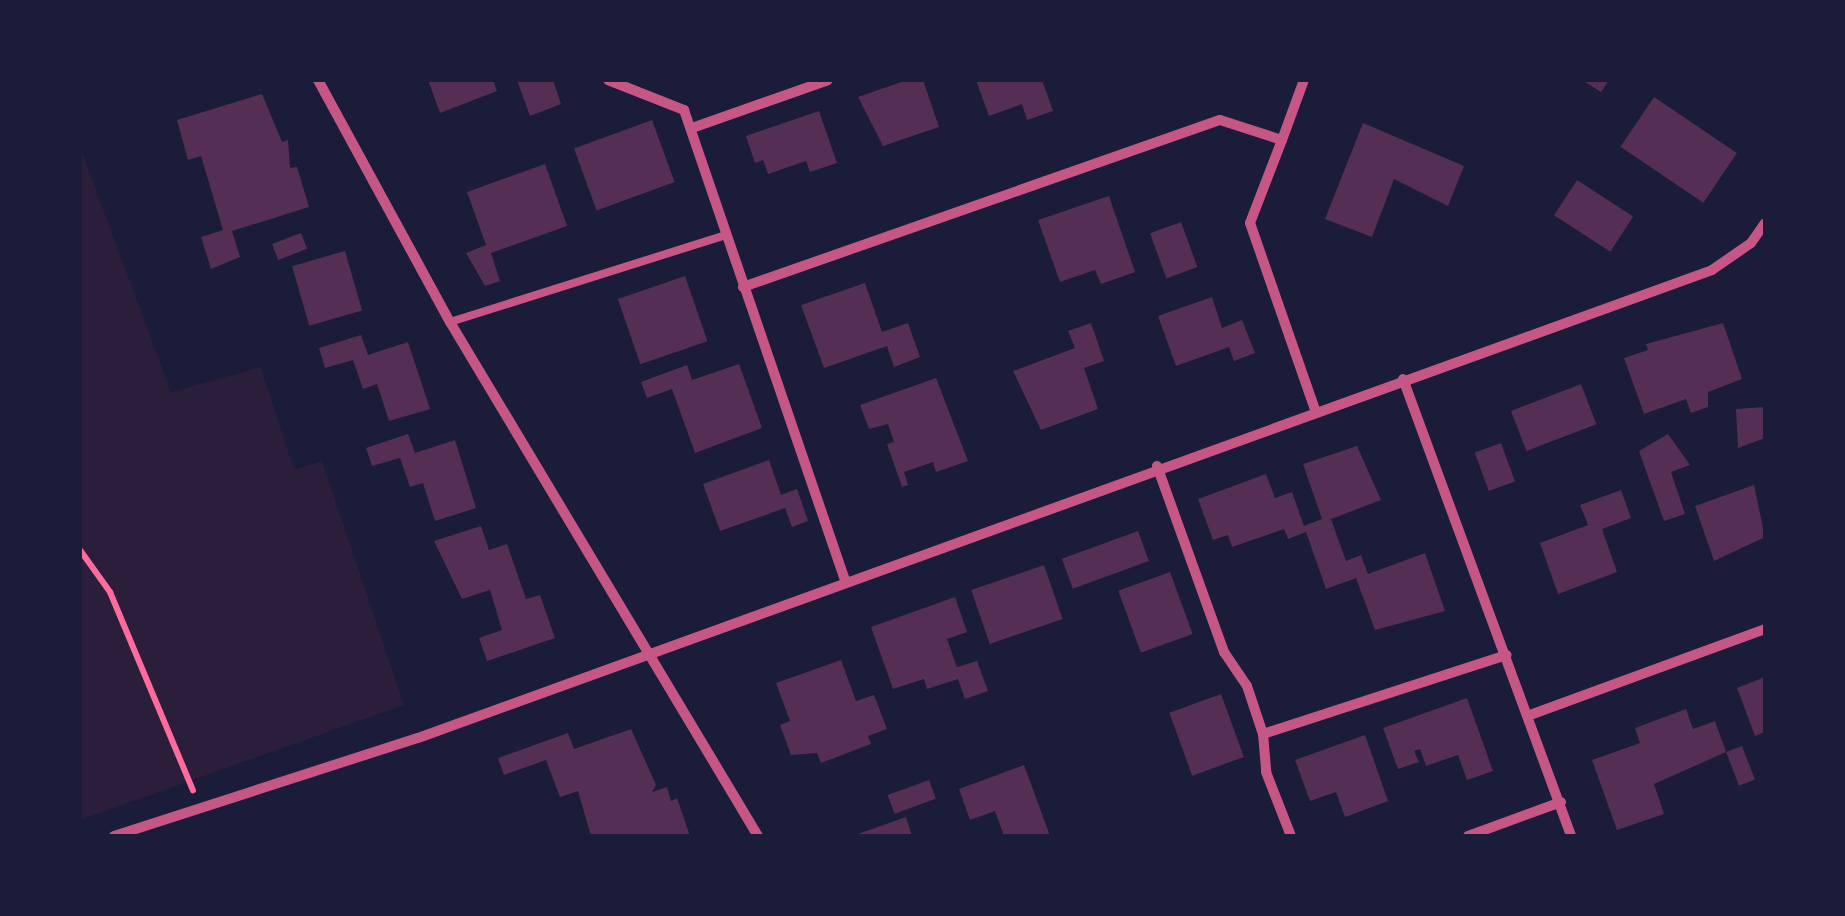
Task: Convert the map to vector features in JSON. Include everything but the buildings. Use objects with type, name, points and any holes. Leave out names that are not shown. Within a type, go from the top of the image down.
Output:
[{"type":"street","points":[[318,80],[450,322],[758,836]]},
{"type":"street","points":[[608,80],[684,110],[845,580]]},
{"type":"street","points":[[692,128],[828,80]]},
{"type":"street","points":[[1304,80],[1250,224],[1316,412]]},
{"type":"street","points":[[744,286],[1220,120],[1282,140]]},
{"type":"street","points":[[114,836],[200,805],[418,738],[1157,466],[1712,270],[1751,243],[1765,223]]},
{"type":"street","points":[[1403,379],[1530,714],[1571,836]]},
{"type":"street","points":[[1157,466],[1224,652],[1247,686],[1263,734],[1266,772],[1291,836]]},
{"type":"street","points":[[1530,714],[1765,629]]},
{"type":"street","points":[[1263,734],[1506,654]]},
{"type":"street","points":[[1468,836],[1561,802]]},
{"type":"lane","points":[[450,322],[726,235]]},
{"type":"path","points":[[80,550],[110,592],[200,805]]},
{"type":"shaded area","points":[[80,147],[171,392],[261,367],[294,470],[322,461],[404,705],[80,820]]}]
